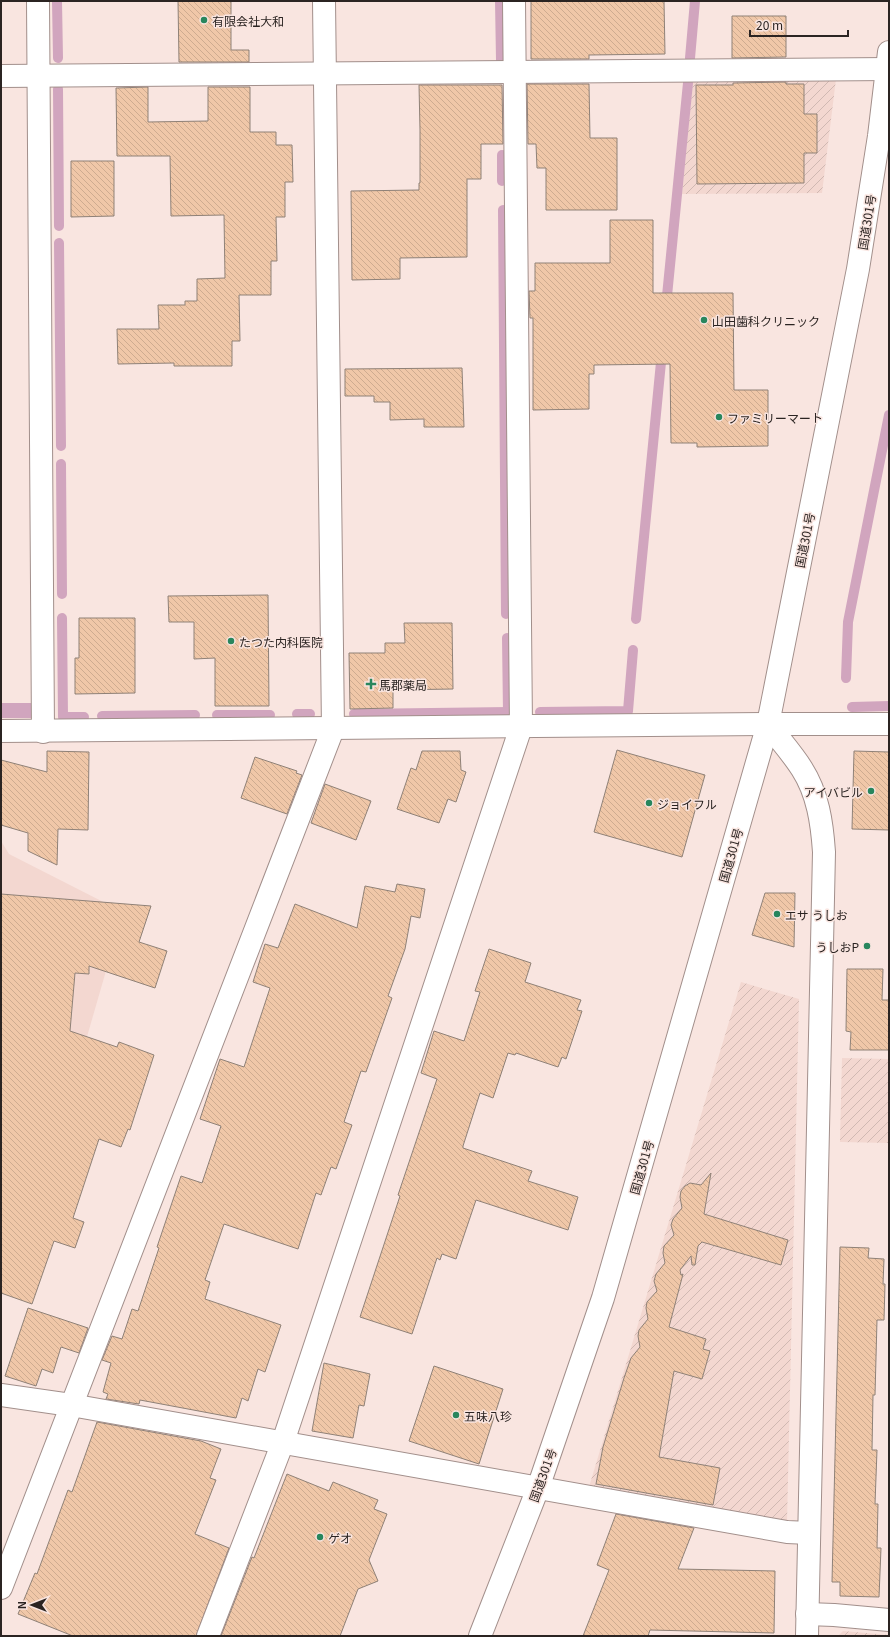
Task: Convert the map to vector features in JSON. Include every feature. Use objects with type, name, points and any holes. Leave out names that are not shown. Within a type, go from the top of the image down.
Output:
[{"type":"main road","points":[[38,1],[44,732]]},
{"type":"main road","points":[[1,1588],[332,729],[324,1]]},
{"type":"main road","points":[[208,1636],[283,1442],[521,727],[514,1]]},
{"type":"main road","points":[[1,76],[515,72],[888,63]]},
{"type":"main road","name":"国道301号","points":[[480,1636],[538,1488],[603,1298],[768,724],[858,269],[880,136],[888,63]]},
{"type":"main road","points":[[768,724],[802,769],[815,796],[822,824],[824,852],[807,1636]]},
{"type":"main road","points":[[1,731],[44,732],[889,724]]},
{"type":"main road","points":[[1,1395],[71,1405],[787,1532],[809,1533]]},
{"type":"main road","points":[[808,1614],[889,1620]]},
{"type":"shaded area","points":[[836,79],[822,193],[682,194],[693,80]]},
{"type":"shaded area","points":[[1,703],[31,703],[32,718],[1,718]]},
{"type":"shaded area","points":[[1,841],[9,854],[123,912],[82,1054],[1,1177]]},
{"type":"shaded area","points":[[741,982],[799,999],[787,1522],[589,1487]]},
{"type":"shaded area","points":[[842,1058],[889,1059],[889,1143],[840,1142]]},
{"type":"shaded area","points":[[843,1631],[889,1635],[889,1636],[838,1636]]},
{"type":"building","points":[[178,1],[231,1],[231,50],[249,50],[249,62],[179,62]]},
{"type":"building","points":[[531,1],[664,1],[665,54],[589,55],[589,59],[531,59]]},
{"type":"building","points":[[732,16],[786,16],[786,57],[732,58]]},
{"type":"building","points":[[786,82],[786,84],[804,84],[804,114],[817,114],[817,153],[804,153],[804,183],[697,184],[696,85],[733,85],[733,83]]},
{"type":"building","points":[[527,84],[589,84],[590,138],[617,138],[617,210],[546,210],[546,168],[537,168],[536,144],[528,144]]},
{"type":"building","points":[[419,85],[502,85],[503,144],[481,144],[481,179],[467,179],[467,257],[400,258],[400,279],[352,280],[351,191],[419,190]]},
{"type":"building","points":[[148,87],[148,122],[208,121],[208,87],[250,87],[250,132],[276,132],[276,145],[292,145],[293,182],[285,182],[285,217],[276,217],[277,261],[271,261],[271,295],[239,295],[240,341],[232,341],[232,366],[174,366],[174,363],[118,364],[117,329],[159,329],[158,305],[185,305],[185,301],[197,301],[197,279],[225,278],[224,215],[171,216],[170,156],[117,156],[116,88]]},
{"type":"building","points":[[71,161],[114,161],[114,216],[71,217]]},
{"type":"building","points":[[610,220],[653,220],[653,293],[733,293],[734,390],[768,390],[768,446],[697,447],[697,443],[671,443],[670,364],[594,365],[594,374],[589,374],[589,409],[533,410],[533,318],[530,318],[529,291],[535,291],[535,263],[610,263]]},
{"type":"building","points":[[462,368],[464,427],[424,427],[424,419],[390,420],[390,402],[374,402],[374,396],[345,396],[345,369]]},
{"type":"building","name":"たつた内科医院","points":[[268,595],[269,706],[215,706],[215,658],[194,659],[194,622],[169,622],[168,596]]},
{"type":"building","points":[[79,618],[135,618],[135,693],[75,694],[75,658],[79,658]]},
{"type":"building","points":[[404,623],[452,623],[453,689],[393,690],[393,708],[350,709],[349,653],[385,653],[385,643],[405,643]]},
{"type":"building","name":"ジョイフル","points":[[617,750],[705,775],[682,857],[594,832]]},
{"type":"building","points":[[47,751],[89,752],[88,830],[58,829],[57,865],[28,851],[28,833],[1,825],[1,760],[47,772]]},
{"type":"building","points":[[422,751],[460,751],[461,770],[466,772],[456,802],[448,799],[439,823],[397,809],[411,768],[416,770]]},
{"type":"building","name":"アイバビル","points":[[854,751],[889,752],[889,830],[852,829]]},
{"type":"building","points":[[255,757],[297,771],[296,773],[302,775],[287,814],[241,798]]},
{"type":"building","points":[[325,784],[371,801],[356,840],[311,823]]},
{"type":"building","points":[[397,884],[425,889],[420,918],[411,916],[405,949],[388,996],[392,998],[366,1072],[361,1071],[344,1122],[352,1125],[336,1169],[331,1167],[321,1195],[316,1193],[298,1249],[224,1224],[205,1280],[210,1282],[205,1299],[281,1325],[265,1372],[258,1369],[248,1401],[242,1398],[236,1418],[140,1400],[139,1404],[106,1399],[108,1394],[103,1392],[111,1363],[102,1360],[112,1336],[122,1339],[132,1309],[138,1311],[159,1248],[157,1247],[181,1176],[202,1183],[221,1126],[200,1119],[220,1059],[244,1067],[270,988],[253,982],[265,944],[278,948],[295,904],[357,928],[365,886],[395,892]]},
{"type":"building","name":"エサ うしお","points":[[765,893],[795,893],[794,947],[752,935]]},
{"type":"building","points":[[1,894],[151,906],[139,942],[167,951],[155,988],[89,966],[89,974],[75,973],[70,1031],[117,1047],[119,1042],[154,1055],[130,1130],[128,1129],[121,1147],[99,1139],[73,1218],[84,1222],[75,1248],[54,1241],[32,1304],[1,1293]]},
{"type":"building","points":[[489,949],[531,963],[525,982],[581,1000],[577,1010],[582,1011],[566,1059],[562,1057],[558,1067],[516,1053],[515,1055],[508,1053],[493,1098],[480,1093],[463,1148],[532,1171],[528,1181],[578,1197],[568,1230],[476,1200],[456,1259],[442,1254],[440,1260],[437,1258],[412,1334],[360,1317],[400,1196],[398,1195],[437,1079],[421,1073],[434,1031],[464,1041],[480,992],[475,991]]},
{"type":"building","points":[[847,969],[883,969],[882,1000],[889,1000],[889,1050],[850,1050],[851,1032],[846,1031]]},
{"type":"building","points":[[711,1173],[704,1214],[788,1240],[781,1265],[702,1242],[698,1246],[695,1265],[692,1265],[691,1256],[680,1270],[681,1275],[683,1274],[669,1327],[706,1339],[703,1349],[710,1351],[702,1379],[674,1371],[659,1457],[720,1468],[713,1505],[596,1484],[603,1447],[624,1378],[631,1358],[640,1347],[638,1336],[639,1330],[648,1319],[646,1308],[647,1302],[657,1291],[654,1281],[656,1274],[665,1263],[663,1253],[664,1246],[674,1235],[671,1225],[673,1219],[682,1208],[680,1197],[681,1191],[690,1183],[701,1185]]},
{"type":"building","points":[[840,1247],[869,1248],[868,1258],[884,1259],[884,1320],[877,1320],[872,1450],[877,1450],[875,1504],[878,1504],[877,1548],[881,1548],[879,1597],[840,1596],[840,1582],[832,1582]]},
{"type":"building","points":[[28,1308],[88,1328],[79,1353],[61,1347],[53,1373],[42,1369],[36,1386],[5,1376]]},
{"type":"building","points":[[324,1363],[370,1374],[364,1406],[359,1405],[353,1438],[312,1431]]},
{"type":"building","name":"五味八珍","points":[[434,1366],[503,1389],[479,1464],[409,1441]]},
{"type":"building","points":[[97,1422],[201,1441],[221,1449],[210,1478],[216,1480],[195,1534],[229,1548],[196,1636],[73,1636],[18,1614],[35,1573],[37,1574],[68,1490],[72,1492]]},
{"type":"building","name":"ゲオ","points":[[287,1474],[329,1491],[333,1482],[378,1500],[374,1509],[387,1514],[369,1560],[378,1581],[358,1589],[340,1636],[221,1636],[252,1557],[254,1558]]},
{"type":"building","points":[[616,1514],[694,1528],[678,1569],[775,1571],[774,1633],[650,1630],[648,1636],[583,1636],[609,1570],[597,1565]]},
{"type":"waterway","points":[[57,1],[58,58]]},
{"type":"waterway","points":[[500,1],[501,60]]},
{"type":"waterway","points":[[690,58],[695,1]]},
{"type":"waterway","points":[[666,306],[688,83]]},
{"type":"waterway","points":[[58,89],[59,226]]},
{"type":"waterway","points":[[502,155],[502,181]]},
{"type":"waterway","points":[[503,210],[506,614]]},
{"type":"waterway","points":[[59,243],[61,446]]},
{"type":"waterway","points":[[636,619],[662,352]]},
{"type":"waterway","points":[[846,678],[848,622],[889,415]]},
{"type":"waterway","points":[[61,464],[62,594]]},
{"type":"waterway","points":[[62,618],[63,717],[84,717]]},
{"type":"waterway","points":[[507,638],[508,712]]},
{"type":"waterway","points":[[540,712],[628,711],[633,650]]},
{"type":"waterway","points":[[852,707],[889,706]]},
{"type":"waterway","points":[[354,714],[509,712]]},
{"type":"waterway","points":[[297,714],[310,714]]},
{"type":"waterway","points":[[102,716],[195,715]]},
{"type":"waterway","points":[[217,715],[270,715]]},
{"type":"place","name":"有限会社大和","points":[[204,20]]},
{"type":"place","name":"山田歯科クリニック","points":[[704,320]]},
{"type":"place","name":"ファミリーマート","points":[[719,417]]},
{"type":"place","name":"たつた内科医院","points":[[231,641]]},
{"type":"place","name":"馬郡薬局","points":[[371,684]]},
{"type":"place","name":"アイバビル","points":[[871,791]]},
{"type":"place","name":"ジョイフル","points":[[649,803]]},
{"type":"place","name":"エサ うしお","points":[[777,914]]},
{"type":"place","name":"うしおP","points":[[867,946]]},
{"type":"place","name":"五味八珍","points":[[456,1415]]},
{"type":"place","name":"ゲオ","points":[[320,1537]]}]
